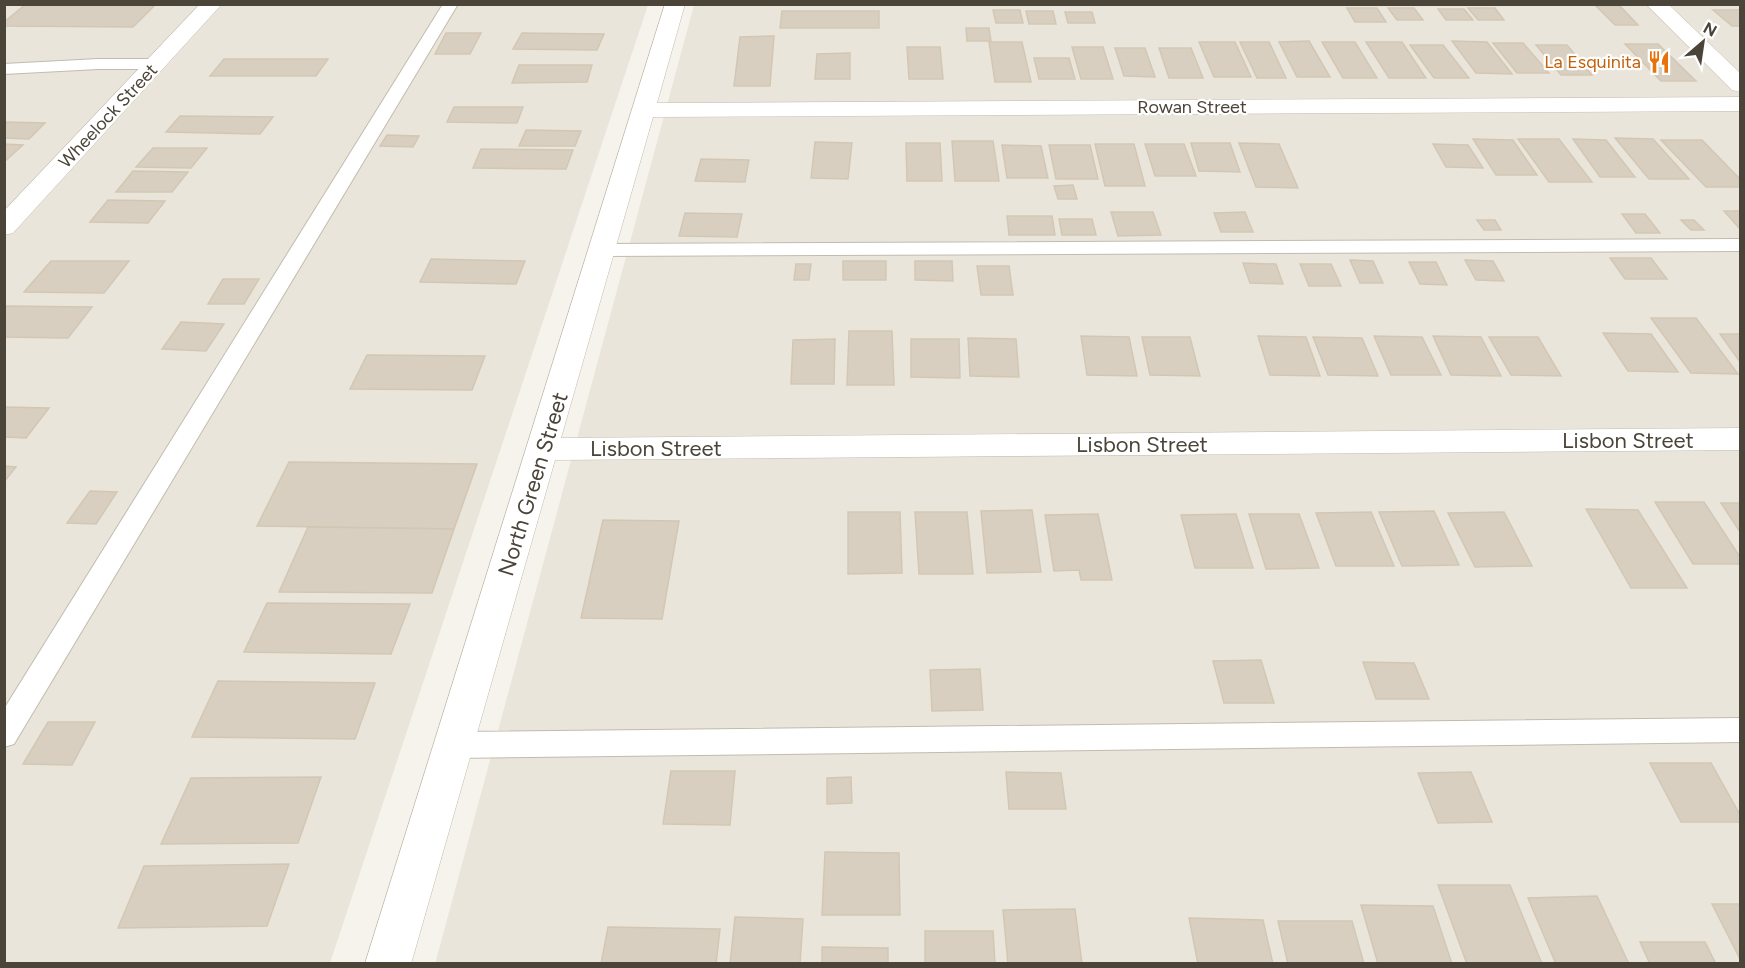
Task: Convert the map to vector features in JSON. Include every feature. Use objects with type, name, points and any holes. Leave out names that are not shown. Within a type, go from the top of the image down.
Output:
[{"type":"street","name":"Wheelock Street","points":[[4,227],[212,4]]},
{"type":"street","name":"North Green Street","points":[[388,963],[544,449],[675,4]]},
{"type":"street","points":[[1656,4],[1740,85]]},
{"type":"street","name":"Rowan Street","points":[[644,110],[1740,104]]},
{"type":"street","name":"Lisbon Street","points":[[544,449],[1740,439]]},
{"type":"lane","points":[[4,735],[451,4]]},
{"type":"lane","points":[[4,69],[98,64],[157,64]]},
{"type":"lane","points":[[603,250],[1740,245]]},
{"type":"lane","points":[[454,745],[1740,730]]},
{"type":"shaded area","points":[[5,5],[648,5],[330,963],[5,964]]},
{"type":"shaded area","points":[[694,5],[1740,5],[1740,963],[435,964]]},
{"type":"building","points":[[26,4],[156,4],[133,27],[4,26],[4,22]]},
{"type":"building","points":[[1596,6],[1620,6],[1638,25],[1615,25]]},
{"type":"building","points":[[1347,8],[1377,8],[1386,22],[1355,22]]},
{"type":"building","points":[[1388,8],[1414,8],[1423,20],[1397,20]]},
{"type":"building","points":[[1468,8],[1495,8],[1504,20],[1478,20]]},
{"type":"building","points":[[1438,9],[1464,9],[1473,20],[1446,20]]},
{"type":"building","points":[[993,10],[1020,10],[1023,23],[996,23]]},
{"type":"building","points":[[1713,10],[1740,10],[1740,26],[1732,26]]},
{"type":"building","points":[[782,11],[879,11],[879,28],[780,28]]},
{"type":"building","points":[[1026,11],[1053,11],[1056,24],[1029,24]]},
{"type":"building","points":[[1065,12],[1092,12],[1095,23],[1068,23]]},
{"type":"building","points":[[966,28],[989,28],[991,41],[967,41]]},
{"type":"building","points":[[446,33],[481,33],[470,54],[435,54]]},
{"type":"building","points":[[522,33],[604,34],[597,50],[513,49]]},
{"type":"building","points":[[774,36],[770,86],[734,86],[740,37]]},
{"type":"building","points":[[1309,41],[1330,77],[1297,77],[1279,42]]},
{"type":"building","points":[[1452,41],[1487,42],[1512,74],[1476,73]]},
{"type":"building","points":[[989,42],[1022,42],[1031,82],[995,82]]},
{"type":"building","points":[[1199,42],[1235,42],[1251,77],[1214,77]]},
{"type":"building","points":[[1240,42],[1269,42],[1286,78],[1257,78]]},
{"type":"building","points":[[1322,42],[1355,42],[1377,78],[1343,78]]},
{"type":"building","points":[[1366,42],[1402,42],[1426,78],[1389,78]]},
{"type":"building","points":[[1493,43],[1523,43],[1549,73],[1517,73]]},
{"type":"building","points":[[1625,44],[1658,44],[1696,81],[1661,81]]},
{"type":"building","points":[[1410,45],[1443,45],[1469,78],[1434,78]]},
{"type":"building","points":[[1536,45],[1567,45],[1592,75],[1561,75]]},
{"type":"building","points":[[907,47],[940,47],[943,79],[909,79]]},
{"type":"building","points":[[1072,47],[1103,47],[1113,79],[1081,79]]},
{"type":"building","points":[[1115,48],[1145,48],[1155,77],[1124,76]]},
{"type":"building","points":[[1159,48],[1191,48],[1203,78],[1169,78]]},
{"type":"building","points":[[850,53],[850,79],[815,79],[817,54]]},
{"type":"building","points":[[1034,58],[1069,58],[1075,79],[1039,79]]},
{"type":"building","points":[[224,59],[328,59],[316,76],[210,76]]},
{"type":"building","points":[[519,65],[592,65],[587,82],[512,83]]},
{"type":"building","points":[[454,107],[523,107],[517,123],[447,122]]},
{"type":"building","points":[[180,116],[273,117],[260,134],[166,132]]},
{"type":"building","points":[[4,122],[45,123],[29,139],[4,138]]},
{"type":"building","points":[[526,130],[581,131],[575,146],[519,146]]},
{"type":"building","points":[[387,135],[419,136],[413,147],[380,146]]},
{"type":"building","points":[[1615,138],[1653,139],[1689,179],[1649,179]]},
{"type":"building","points":[[1473,139],[1513,140],[1537,175],[1496,175]]},
{"type":"building","points":[[1518,139],[1559,139],[1592,182],[1549,182]]},
{"type":"building","points":[[1573,139],[1606,140],[1635,177],[1600,177]]},
{"type":"building","points":[[1661,140],[1702,140],[1740,179],[1740,187],[1706,187]]},
{"type":"building","points":[[952,141],[993,141],[999,181],[955,181]]},
{"type":"building","points":[[815,142],[852,143],[848,179],[811,178]]},
{"type":"building","points":[[906,143],[940,143],[942,181],[907,181]]},
{"type":"building","points":[[1191,143],[1230,143],[1240,172],[1199,171]]},
{"type":"building","points":[[1239,143],[1279,144],[1298,188],[1256,187]]},
{"type":"building","points":[[4,144],[23,145],[4,162]]},
{"type":"building","points":[[1095,144],[1134,144],[1145,186],[1105,186]]},
{"type":"building","points":[[1145,144],[1184,144],[1196,176],[1155,176]]},
{"type":"building","points":[[1433,144],[1468,145],[1483,168],[1446,167]]},
{"type":"building","points":[[1002,145],[1041,146],[1048,178],[1007,178]]},
{"type":"building","points":[[1049,145],[1090,145],[1098,179],[1056,179]]},
{"type":"building","points":[[153,148],[207,148],[191,168],[136,167]]},
{"type":"building","points":[[481,149],[573,150],[566,169],[473,168]]},
{"type":"building","points":[[701,159],[749,160],[745,182],[695,181]]},
{"type":"building","points":[[133,171],[188,172],[172,192],[116,192]]},
{"type":"building","points":[[1073,185],[1077,199],[1058,199],[1054,186]]},
{"type":"building","points":[[108,200],[165,201],[148,223],[90,222]]},
{"type":"building","points":[[1724,211],[1740,211],[1740,229]]},
{"type":"building","points":[[1111,212],[1153,212],[1161,235],[1118,236]]},
{"type":"building","points":[[1245,212],[1253,232],[1221,232],[1214,213]]},
{"type":"building","points":[[685,213],[742,214],[737,237],[679,236]]},
{"type":"building","points":[[1622,214],[1645,214],[1660,233],[1636,233]]},
{"type":"building","points":[[1007,216],[1052,216],[1055,235],[1009,235]]},
{"type":"building","points":[[1059,219],[1092,219],[1096,235],[1062,235]]},
{"type":"building","points":[[1477,220],[1495,220],[1501,230],[1484,230]]},
{"type":"building","points":[[1681,220],[1694,220],[1704,230],[1691,230]]},
{"type":"building","points":[[1610,258],[1651,258],[1667,279],[1625,279]]},
{"type":"building","points":[[431,259],[525,261],[516,284],[420,282]]},
{"type":"building","points":[[1350,260],[1373,261],[1383,283],[1360,283]]},
{"type":"building","points":[[1465,260],[1493,261],[1504,281],[1476,280]]},
{"type":"building","points":[[51,261],[129,261],[104,293],[24,292]]},
{"type":"building","points":[[843,261],[886,261],[886,280],[843,280]]},
{"type":"building","points":[[915,261],[952,261],[953,281],[915,280]]},
{"type":"building","points":[[1409,262],[1436,262],[1447,285],[1420,284]]},
{"type":"building","points":[[1243,263],[1276,264],[1283,284],[1250,283]]},
{"type":"building","points":[[796,264],[811,264],[809,280],[794,280]]},
{"type":"building","points":[[1300,264],[1331,264],[1341,286],[1309,286]]},
{"type":"building","points":[[977,266],[1009,266],[1013,295],[981,295]]},
{"type":"building","points":[[223,279],[259,279],[244,304],[208,304]]},
{"type":"building","points":[[4,306],[92,307],[68,338],[4,337]]},
{"type":"building","points":[[1651,318],[1696,318],[1738,374],[1691,373]]},
{"type":"building","points":[[181,322],[224,324],[206,351],[162,349]]},
{"type":"building","points":[[849,331],[892,331],[894,385],[847,385]]},
{"type":"building","points":[[1603,333],[1651,334],[1678,372],[1628,371]]},
{"type":"building","points":[[1720,334],[1740,334],[1740,362]]},
{"type":"building","points":[[1081,336],[1129,337],[1137,376],[1087,375]]},
{"type":"building","points":[[1258,336],[1306,337],[1320,376],[1270,375]]},
{"type":"building","points":[[1374,336],[1422,337],[1441,375],[1391,375]]},
{"type":"building","points":[[1433,336],[1481,337],[1501,376],[1451,375]]},
{"type":"building","points":[[1142,337],[1190,337],[1200,376],[1150,375]]},
{"type":"building","points":[[1313,337],[1362,338],[1378,376],[1328,375]]},
{"type":"building","points":[[1489,337],[1538,337],[1561,376],[1511,375]]},
{"type":"building","points":[[968,338],[1016,339],[1019,377],[970,376]]},
{"type":"building","points":[[835,339],[834,384],[791,384],[793,340]]},
{"type":"building","points":[[911,339],[959,339],[960,378],[911,377]]},
{"type":"building","points":[[367,355],[485,356],[472,390],[350,389]]},
{"type":"building","points":[[4,407],[49,408],[26,438],[4,437]]},
{"type":"building","points":[[289,462],[477,464],[454,529],[257,526]]},
{"type":"building","points":[[4,466],[16,467],[4,482]]},
{"type":"building","points":[[90,491],[117,492],[96,524],[67,523]]},
{"type":"building","points":[[1655,502],[1704,502],[1740,557],[1740,564],[1693,564]]},
{"type":"building","points":[[1721,503],[1740,503],[1740,532]]},
{"type":"building","points":[[1586,509],[1638,510],[1687,588],[1631,588]]},
{"type":"building","points":[[1032,510],[1041,572],[987,573],[981,511]]},
{"type":"building","points":[[1434,511],[1459,565],[1402,566],[1379,512]]},
{"type":"building","points":[[848,512],[900,512],[902,573],[848,574]]},
{"type":"building","points":[[915,512],[967,512],[973,574],[919,574]]},
{"type":"building","points":[[1371,512],[1394,566],[1336,566],[1316,513]]},
{"type":"building","points":[[1504,512],[1532,566],[1475,567],[1448,513]]},
{"type":"building","points":[[1098,514],[1112,580],[1081,580],[1079,570],[1054,571],[1045,515]]},
{"type":"building","points":[[1236,514],[1253,568],[1195,568],[1181,515]]},
{"type":"building","points":[[1249,514],[1299,514],[1319,568],[1266,569]]},
{"type":"building","points":[[603,520],[679,521],[662,619],[581,618]]},
{"type":"building","points":[[308,527],[454,529],[432,593],[279,592]]},
{"type":"building","points":[[267,603],[410,604],[391,654],[244,652]]},
{"type":"building","points":[[1261,660],[1274,703],[1224,703],[1213,661]]},
{"type":"building","points":[[1363,662],[1414,663],[1429,699],[1376,699]]},
{"type":"building","points":[[980,669],[983,710],[932,711],[930,670]]},
{"type":"building","points":[[218,681],[375,683],[355,739],[192,737]]},
{"type":"building","points":[[48,722],[95,722],[72,765],[23,764]]},
{"type":"building","points":[[1650,763],[1711,763],[1740,815],[1740,822],[1681,822]]},
{"type":"building","points":[[671,771],[735,771],[730,825],[663,824]]},
{"type":"building","points":[[1006,772],[1061,773],[1066,809],[1009,809]]},
{"type":"building","points":[[1471,772],[1492,822],[1438,823],[1418,773]]},
{"type":"building","points":[[321,777],[298,843],[161,844],[191,778]]},
{"type":"building","points":[[851,777],[852,803],[827,804],[827,778]]},
{"type":"building","points":[[825,852],[899,853],[900,915],[822,915]]},
{"type":"building","points":[[289,864],[267,926],[118,928],[144,866]]},
{"type":"building","points":[[1438,885],[1510,885],[1542,964],[1467,964]]},
{"type":"building","points":[[1597,896],[1629,964],[1556,964],[1528,898]]},
{"type":"building","points":[[1712,904],[1740,904],[1740,959]]},
{"type":"building","points":[[1361,905],[1433,906],[1452,964],[1378,964]]},
{"type":"building","points":[[1075,909],[1082,964],[1008,964],[1003,910]]},
{"type":"building","points":[[735,917],[803,919],[800,964],[730,964]]},
{"type":"building","points":[[1189,918],[1263,920],[1273,964],[1198,964]]},
{"type":"building","points":[[1278,921],[1352,921],[1364,964],[1288,964]]},
{"type":"building","points":[[608,927],[720,929],[716,964],[601,964]]},
{"type":"building","points":[[925,931],[993,931],[995,964],[925,964]]},
{"type":"building","points":[[1640,942],[1705,942],[1716,964],[1650,964]]},
{"type":"building","points":[[822,947],[888,948],[888,964],[822,964]]},
{"type":"place","name":"La Esquinita","points":[[1659,62]]}]
